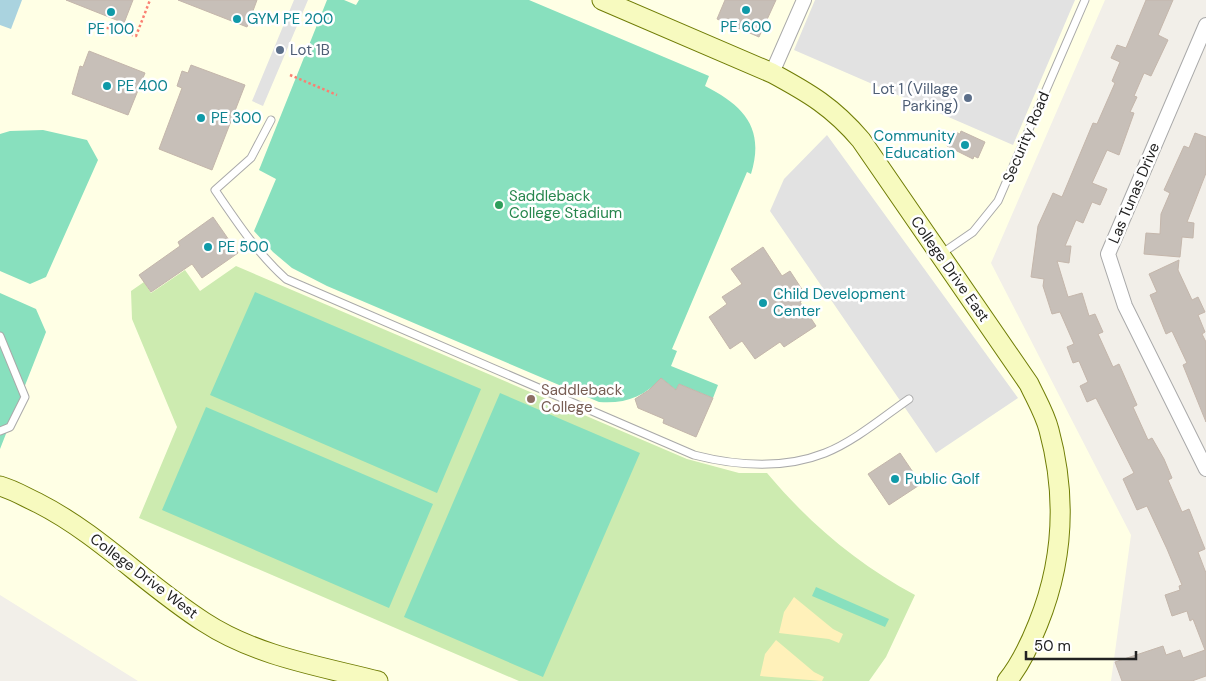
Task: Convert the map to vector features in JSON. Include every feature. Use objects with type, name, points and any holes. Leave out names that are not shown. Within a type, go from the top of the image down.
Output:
[{"type":"street","name":"College Drive East","points":[[602,0],[772,73],[824,104],[844,120],[861,140],[1030,384],[1049,428],[1059,475],[1061,542],[1050,594],[1031,640],[1007,681]]},
{"type":"street","points":[[772,73],[804,0]]},
{"type":"street","name":"Las Tunas Drive","points":[[1206,25],[1108,254],[1125,306],[1206,468]]},
{"type":"street","name":"College Drive West","points":[[0,486],[11,489],[59,514],[100,542],[163,594],[205,623],[255,648],[290,659],[378,681]]},
{"type":"lane","name":"Security Road","points":[[941,254],[973,232],[998,201],[1085,0]]},
{"type":"lane","points":[[271,120],[251,158],[215,190],[244,234],[268,263],[286,279],[295,283],[694,455],[724,463],[756,466],[786,464],[826,453],[909,399]]},
{"type":"lane","points":[[0,336],[25,396],[10,427],[0,431]]},
{"type":"path","points":[[97,25],[136,36],[150,0]]},
{"type":"path","points":[[290,75],[337,95]]},
{"type":"shaded area","name":"Saddleback College","points":[[0,0],[1105,0],[991,263],[1131,535],[1111,681],[138,681],[0,595]]},
{"type":"shaded area","name":"Lot 1B","points":[[294,0],[308,0],[263,106],[252,101]]},
{"type":"shaded area","name":"Lot 1 (Village Parking)","points":[[815,0],[1075,0],[1013,145],[794,50]]},
{"type":"shaded area","points":[[827,135],[1018,398],[936,453],[770,211],[784,179]]},
{"type":"green space","name":"Saddleback College Stadium","points":[[327,0],[344,0],[356,5],[359,0],[529,0],[709,76],[705,86],[731,102],[748,120],[753,131],[755,144],[755,158],[751,174],[747,172],[672,349],[677,351],[671,366],[718,385],[713,398],[679,384],[676,390],[661,378],[648,390],[633,398],[617,402],[599,402],[327,286],[292,268],[273,252],[254,231],[276,179],[259,170]]},
{"type":"green space","points":[[43,130],[87,140],[98,160],[46,277],[30,284],[0,271],[0,134],[10,131]]},
{"type":"green space","points":[[236,266],[687,459],[739,473],[767,473],[800,509],[835,541],[873,570],[915,595],[886,657],[869,681],[519,681],[139,518],[177,427],[132,319],[131,291],[144,282],[151,293],[185,270],[200,291]]},
{"type":"green space","points":[[255,292],[481,389],[437,493],[210,395]]},
{"type":"green space","points":[[0,293],[36,309],[46,332],[0,449]]},
{"type":"green space","points":[[500,393],[640,453],[543,677],[404,617]]},
{"type":"green space","points":[[206,407],[433,504],[389,608],[162,510]]},
{"type":"green space","points":[[816,587],[889,619],[885,627],[812,596]]},
{"type":"sand","points":[[794,597],[833,629],[843,634],[839,643],[829,639],[779,633],[784,612]]},
{"type":"sand","points":[[776,640],[814,672],[824,677],[822,681],[760,676],[765,654]]},
{"type":"water","points":[[0,0],[22,0],[11,29],[0,25]]},
{"type":"building","name":"PE 100","points":[[66,0],[133,0],[124,23]]},
{"type":"building","name":"GYM PE 200","points":[[178,0],[257,0],[247,27]]},
{"type":"building","name":"PE 600","points":[[725,0],[776,0],[759,37],[717,19]]},
{"type":"building","points":[[1146,0],[1173,0],[1158,35],[1168,40],[1151,76],[1144,73],[1134,96],[1137,97],[1130,112],[1134,113],[1119,155],[1107,150],[1092,183],[1107,189],[1100,205],[1092,202],[1083,223],[1076,220],[1065,246],[1071,246],[1069,263],[1057,261],[1068,297],[1082,293],[1089,316],[1095,314],[1103,332],[1098,334],[1113,367],[1119,364],[1137,405],[1133,407],[1148,440],[1152,438],[1164,459],[1172,478],[1168,480],[1182,512],[1189,509],[1205,549],[1198,552],[1206,573],[1206,676],[1192,681],[1122,681],[1115,662],[1163,646],[1166,655],[1180,650],[1183,658],[1205,650],[1193,619],[1190,621],[1187,611],[1172,616],[1165,595],[1180,590],[1179,586],[1182,585],[1147,506],[1137,510],[1123,479],[1134,473],[1096,398],[1087,402],[1080,386],[1088,382],[1079,361],[1073,363],[1067,347],[1074,344],[1060,312],[1052,314],[1043,286],[1044,279],[1031,277],[1038,226],[1053,193],[1062,197],[1093,123],[1097,124],[1115,83],[1112,81],[1120,62],[1111,58],[1117,45],[1126,48]]},
{"type":"building","name":"PE 400","points":[[89,51],[145,73],[128,115],[72,94],[80,66],[83,67]]},
{"type":"building","name":"PE 300","points":[[191,65],[245,85],[212,170],[159,149],[182,88],[177,86],[182,71],[188,73]]},
{"type":"building","name":"Community Education","points":[[953,131],[960,134],[961,131],[985,142],[978,158],[974,156],[973,159],[947,146]]},
{"type":"building","points":[[1195,133],[1206,137],[1206,173],[1187,222],[1194,223],[1193,238],[1182,237],[1180,257],[1144,254],[1146,233],[1160,234],[1161,214],[1170,193],[1164,190],[1184,146],[1189,148]]},
{"type":"building","name":"PE 500","points":[[213,217],[238,253],[202,278],[192,264],[151,292],[139,275],[180,246],[178,242]]},
{"type":"building","name":"Child Development Center","points":[[763,247],[782,276],[790,271],[807,297],[800,302],[816,326],[784,347],[780,342],[755,359],[742,341],[730,349],[709,317],[727,304],[722,297],[742,284],[731,269]]},
{"type":"building","points":[[1179,260],[1178,270],[1192,300],[1198,297],[1205,312],[1198,315],[1205,332],[1202,334],[1206,342],[1206,422],[1183,365],[1187,363],[1172,331],[1166,334],[1150,295],[1157,292],[1149,274]]},
{"type":"building","points":[[661,378],[676,390],[679,384],[713,398],[696,437],[663,423],[664,419],[638,408],[635,399],[649,390]]},
{"type":"building","name":"Public Golf","points":[[900,453],[921,484],[889,505],[868,474]]},
{"type":"place","name":"PE 600","points":[[746,10]]},
{"type":"place","name":"PE 100","points":[[111,12]]},
{"type":"place","name":"GYM PE 200","points":[[237,19]]},
{"type":"place","name":"Lot 1B","points":[[280,50]]},
{"type":"place","name":"PE 400","points":[[107,86]]},
{"type":"place","name":"Lot 1 (Village Parking)","points":[[968,98]]},
{"type":"place","name":"PE 300","points":[[201,118]]},
{"type":"place","name":"Community Education","points":[[965,145]]},
{"type":"place","name":"Saddleback College Stadium","points":[[499,205]]},
{"type":"place","name":"PE 500","points":[[208,247]]},
{"type":"place","name":"Child Development Center","points":[[763,303]]},
{"type":"place","name":"Saddleback College","points":[[531,399]]},
{"type":"place","name":"Public Golf","points":[[895,479]]}]
